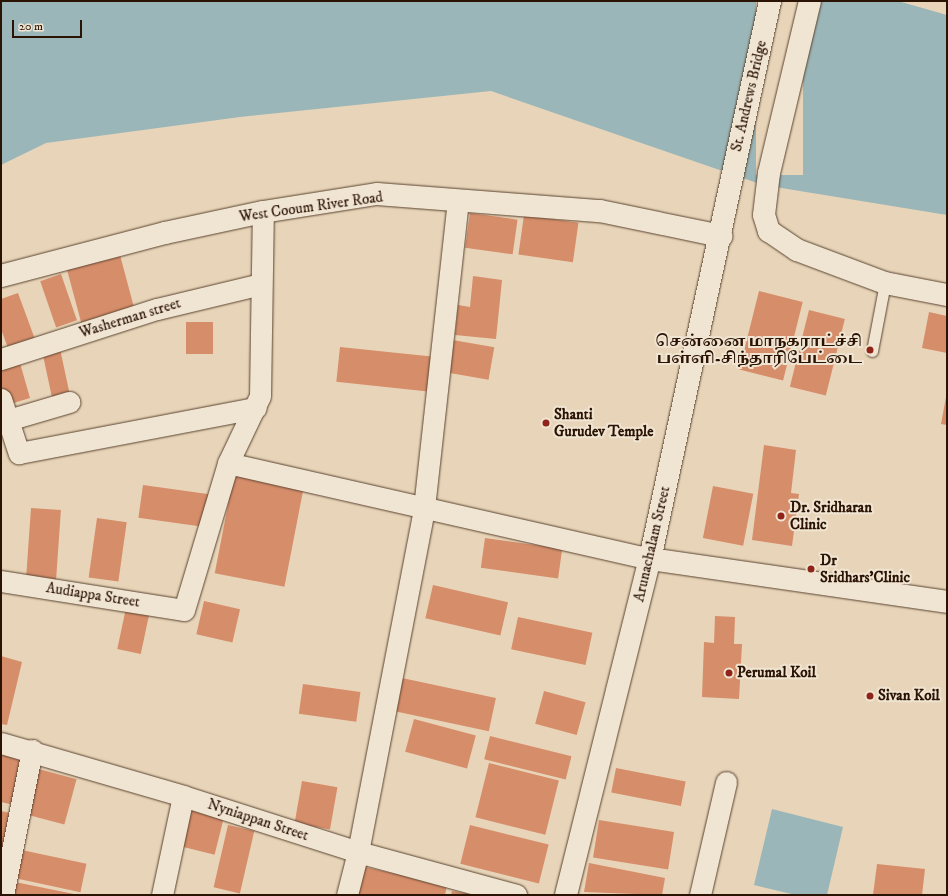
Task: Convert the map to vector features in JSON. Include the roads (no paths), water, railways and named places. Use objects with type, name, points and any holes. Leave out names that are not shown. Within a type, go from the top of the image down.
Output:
[{"type":"main road","name":"St. Andrews Bridge","points":[[728,192],[770,1]]},
{"type":"main road","points":[[810,1],[770,173],[766,222],[770,231],[797,250],[885,283],[947,295]]},
{"type":"main road","name":"Arunachalam Street","points":[[566,895],[650,559],[721,236],[728,192]]},
{"type":"main road","name":"West Cooum River Road","points":[[1,276],[165,233],[263,212],[377,194],[600,211],[721,236]]},
{"type":"main road","points":[[650,559],[947,602]]},
{"type":"street","points":[[347,895],[358,852],[424,508],[458,201]]},
{"type":"street","points":[[263,212],[260,396],[256,408],[228,463],[650,559]]},
{"type":"street","name":"Washerman street","points":[[1,358],[157,309],[261,284]]},
{"type":"street","points":[[1,399],[19,453],[256,408]]},
{"type":"street","points":[[8,420],[69,402]]},
{"type":"street","name":"Audiappa Street","points":[[1,580],[184,610],[228,463]]},
{"type":"street","name":"Nyniappan Street","points":[[1,743],[32,750],[358,852],[516,895]]},
{"type":"street","points":[[3,895],[32,750]]},
{"type":"street","points":[[700,895],[726,782]]},
{"type":"street","points":[[162,895],[182,796]]},
{"type":"lane","points":[[872,351],[885,283]]},
{"type":"water","points":[[1,1],[898,1],[947,15],[947,215],[763,185],[491,91],[240,117],[46,143],[1,165]]},
{"type":"water","points":[[772,809],[843,827],[827,895],[796,895],[754,885]]},
{"type":"place","name":"சென்னை மாநகராட்ச்சி பள்ளி-சிந்தாரிபேட்டை","points":[[870,350]]},
{"type":"place","name":"Shanti Gurudev Temple","points":[[546,423]]},
{"type":"place","name":"Dr. Sridharan Clinic","points":[[781,516]]},
{"type":"place","name":"Dr Sridhars'Clinic","points":[[811,569]]},
{"type":"place","name":"Perumal Koil","points":[[729,673]]},
{"type":"place","name":"Sivan Koil","points":[[870,696]]}]
